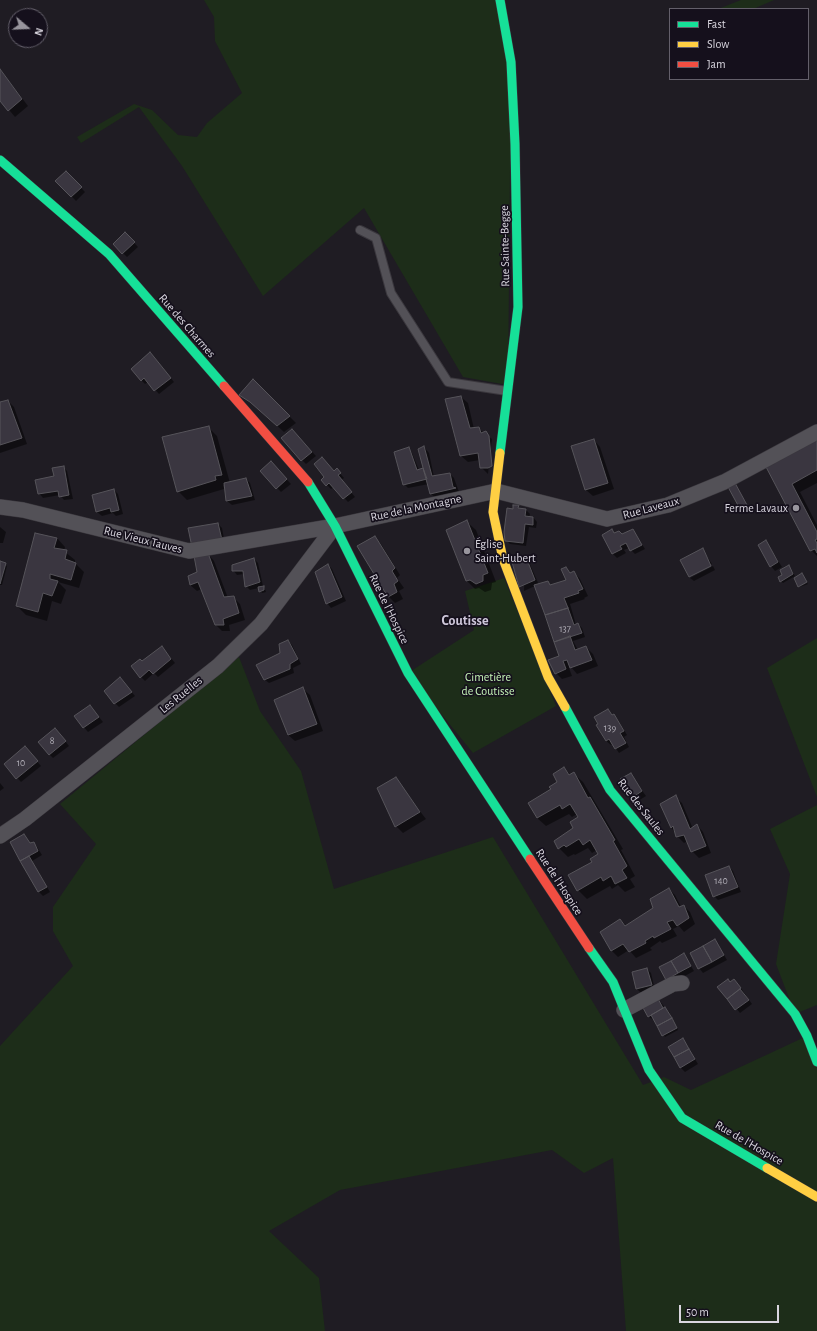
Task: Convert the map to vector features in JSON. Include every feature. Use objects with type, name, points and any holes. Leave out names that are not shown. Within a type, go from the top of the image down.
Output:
[{"type":"street","name":"Rue Sainte-Begge","points":[[496,491],[518,307],[515,144],[511,62],[500,0]]},
{"type":"street","name":"Rue des Charmes","points":[[0,160],[109,254],[310,484],[335,526]]},
{"type":"street","name":"Rue Laveaux","points":[[496,491],[607,519],[668,505],[724,482],[817,432]]},
{"type":"street","name":"Rue de la Montagne","points":[[335,526],[496,491]]},
{"type":"street","name":"Rue des Saules","points":[[496,491],[493,512],[503,559],[548,677],[610,790],[795,1014],[807,1036],[817,1062]]},
{"type":"street","name":"Rue Vieux Tauves","points":[[0,507],[23,510],[189,551],[335,526]]},
{"type":"street","name":"Les Ruelles","points":[[0,836],[25,819],[218,666],[261,624],[335,526]]},
{"type":"street","name":"Rue de l'Hospice","points":[[335,526],[408,673],[570,921],[613,982],[649,1070],[682,1118],[817,1197]]},
{"type":"street","points":[[624,1010],[673,984],[682,983]]},
{"type":"lane","points":[[360,230],[376,238],[391,293],[448,382],[508,391]]},
{"type":"green space","points":[[204,0],[500,0],[511,62],[508,385],[463,377],[364,208],[263,296],[182,166],[139,107],[81,143],[77,137],[134,104],[152,110],[178,135],[197,137],[207,123],[242,93],[215,41],[214,17]]},
{"type":"green space","points":[[741,0],[774,0],[755,8],[721,8]]},
{"type":"green space","name":"Cimetière de Coutisse","points":[[504,578],[556,706],[473,753],[408,673],[474,630],[465,591]]},
{"type":"green space","points":[[817,638],[817,797],[767,668]]},
{"type":"green space","points":[[239,657],[260,711],[301,771],[334,889],[493,837],[643,1085],[664,1077],[691,1090],[807,1036],[817,1062],[817,1331],[626,1331],[613,1158],[584,1173],[552,1150],[340,1190],[269,1231],[319,1278],[325,1331],[0,1331],[0,1046],[73,966],[53,931],[53,907],[96,844],[60,804]]},
{"type":"green space","points":[[817,805],[817,1005],[795,1014],[776,964],[790,874],[770,829]]},
{"type":"building","points":[[0,69],[22,99],[8,111],[0,101]]},
{"type":"building","points":[[66,171],[82,187],[71,197],[55,181]]},
{"type":"building","points":[[125,232],[135,242],[122,254],[113,244]]},
{"type":"building","points":[[150,352],[171,378],[154,391],[144,378],[141,381],[131,369]]},
{"type":"building","points":[[253,379],[290,416],[277,426],[250,402],[239,395]]},
{"type":"building","points":[[461,396],[470,428],[479,427],[481,433],[486,431],[489,436],[492,466],[488,468],[480,468],[478,453],[460,456],[445,399]]},
{"type":"building","points":[[8,400],[22,438],[0,445],[0,402]]},
{"type":"building","points":[[209,426],[222,475],[215,476],[216,480],[177,492],[162,437]]},
{"type":"building","points":[[292,429],[312,452],[301,461],[281,438]]},
{"type":"building","name":"Ferme Lavaux","points":[[817,437],[817,470],[792,484],[817,532],[817,539],[815,540],[817,543],[817,553],[815,549],[810,551],[765,465]]},
{"type":"building","points":[[594,439],[608,483],[585,490],[571,446]]},
{"type":"building","points":[[424,446],[432,476],[450,473],[453,487],[456,488],[430,494],[418,449]]},
{"type":"building","points":[[409,447],[417,470],[423,468],[427,479],[403,485],[394,452]]},
{"type":"building","points":[[322,457],[334,471],[337,468],[341,473],[338,475],[352,492],[343,499],[329,483],[326,486],[321,480],[324,477],[314,464]]},
{"type":"building","points":[[271,461],[287,479],[276,489],[260,471]]},
{"type":"building","points":[[64,466],[69,495],[59,497],[58,491],[38,494],[35,480],[54,476],[52,468]]},
{"type":"building","points":[[246,478],[252,496],[226,501],[224,483]]},
{"type":"building","points":[[735,483],[747,505],[740,509],[728,487]]},
{"type":"building","points":[[114,489],[119,510],[111,512],[110,508],[96,512],[92,495]]},
{"type":"building","points":[[513,505],[519,505],[518,508],[526,509],[525,516],[533,517],[533,525],[525,524],[523,543],[505,541],[504,532],[507,508],[513,509]]},
{"type":"building","name":"Église Saint-Hubert","points":[[467,520],[488,573],[483,575],[483,581],[476,584],[470,580],[466,581],[446,530]]},
{"type":"building","points":[[218,523],[222,540],[192,547],[188,528]]},
{"type":"building","points":[[612,529],[614,533],[619,531],[622,534],[633,529],[642,545],[630,551],[626,543],[620,546],[622,549],[612,554],[602,535]]},
{"type":"building","points":[[35,533],[57,538],[54,548],[67,550],[65,559],[76,563],[71,580],[50,574],[50,579],[58,581],[52,596],[43,593],[38,612],[16,606]]},
{"type":"building","points":[[375,536],[395,568],[392,571],[398,581],[394,584],[397,592],[388,597],[357,546]]},
{"type":"building","points":[[766,540],[778,562],[770,567],[758,545]]},
{"type":"building","points":[[703,548],[711,566],[689,577],[680,560]]},
{"type":"building","points":[[208,553],[224,597],[234,596],[239,613],[223,619],[224,625],[215,625],[198,582],[190,585],[188,576],[197,572],[194,556]]},
{"type":"building","points":[[526,557],[535,580],[519,587],[512,562]]},
{"type":"building","points":[[254,558],[260,582],[245,587],[243,571],[232,571],[232,565]]},
{"type":"building","points":[[0,561],[6,563],[0,584]]},
{"type":"building","points":[[328,564],[342,597],[326,604],[315,572]]},
{"type":"building","points":[[789,565],[793,574],[780,582],[778,577],[782,575],[780,570]]},
{"type":"building","points":[[566,567],[570,573],[574,571],[583,589],[578,591],[579,593],[564,598],[568,608],[545,615],[534,585],[548,581],[550,585],[566,580],[561,569]]},
{"type":"building","points":[[802,573],[807,582],[798,587],[794,578]]},
{"type":"building","points":[[264,586],[264,590],[259,592],[258,587]]},
{"type":"building","points":[[568,608],[574,625],[578,623],[582,633],[554,642],[545,615]]},
{"type":"building","points":[[570,636],[575,650],[586,646],[592,660],[570,668],[567,660],[563,661],[566,669],[555,674],[548,660],[559,656],[554,642]]},
{"type":"building","points":[[288,640],[298,659],[290,664],[290,669],[264,680],[256,665],[280,653],[279,644]]},
{"type":"building","points":[[162,646],[171,659],[153,674],[149,670],[140,678],[131,666],[140,659],[142,661]]},
{"type":"building","points":[[120,677],[132,692],[114,704],[104,691]]},
{"type":"building","points":[[303,687],[317,724],[288,735],[274,700]]},
{"type":"building","points":[[90,705],[99,717],[83,728],[74,716]]},
{"type":"building","points":[[608,709],[612,715],[614,714],[624,731],[620,733],[626,743],[615,749],[609,739],[606,741],[596,725],[598,724],[594,717]]},
{"type":"building","points":[[55,728],[66,741],[49,755],[38,742]]},
{"type":"building","points":[[25,746],[38,761],[16,779],[4,764]]},
{"type":"building","points":[[564,767],[569,775],[574,772],[588,798],[590,797],[615,840],[613,841],[627,866],[622,870],[627,878],[615,884],[611,876],[603,881],[601,877],[577,891],[568,875],[592,862],[590,859],[598,854],[590,840],[583,845],[579,839],[566,847],[564,845],[558,849],[554,841],[573,828],[570,822],[578,817],[570,804],[562,809],[560,805],[537,818],[528,803],[551,789],[549,787],[557,782],[553,774]]},
{"type":"building","points":[[631,773],[642,791],[633,797],[620,779]]},
{"type":"building","points":[[396,777],[420,812],[395,827],[377,788]]},
{"type":"building","points":[[676,795],[690,829],[697,824],[706,846],[691,852],[684,835],[676,837],[673,826],[671,828],[660,804]]},
{"type":"building","points":[[24,834],[30,843],[34,842],[38,851],[20,861],[10,842]]},
{"type":"building","points":[[29,856],[47,887],[38,892],[20,861]]},
{"type":"building","points":[[729,866],[738,887],[713,897],[705,875]]},
{"type":"building","points":[[669,888],[679,907],[684,905],[689,918],[677,926],[673,920],[667,922],[671,929],[654,938],[653,936],[645,941],[646,943],[629,952],[623,944],[611,951],[600,932],[620,919],[625,926],[653,908],[650,899]]},
{"type":"building","points":[[715,939],[724,955],[712,962],[703,946]]},
{"type":"building","points":[[703,946],[712,962],[698,969],[690,953]]},
{"type":"building","points":[[684,953],[691,966],[678,973],[671,961]]},
{"type":"building","points":[[671,961],[678,973],[666,980],[659,967]]},
{"type":"building","points":[[647,968],[652,985],[636,989],[632,972]]},
{"type":"building","points":[[728,979],[730,982],[734,979],[741,988],[727,999],[717,987]]},
{"type":"building","points":[[740,989],[749,1000],[735,1010],[727,999]]},
{"type":"building","points":[[657,997],[663,1008],[648,1017],[642,1006]]},
{"type":"building","points":[[665,1007],[672,1018],[657,1026],[651,1015]]},
{"type":"building","points":[[672,1018],[677,1028],[662,1036],[657,1026]]},
{"type":"building","points":[[683,1038],[689,1049],[674,1057],[668,1047]]},
{"type":"building","points":[[689,1049],[695,1059],[680,1068],[674,1057]]},
{"type":"traffic: fast","points":[[500,0],[511,62],[515,144],[518,307],[500,453]]},
{"type":"traffic: fast","points":[[0,160],[109,254],[224,386]]},
{"type":"traffic: fast","points":[[308,482],[335,526],[408,673],[530,859]]},
{"type":"traffic: fast","points":[[565,707],[610,790],[795,1014],[807,1036],[817,1062]]},
{"type":"traffic: fast","points":[[589,948],[613,982],[649,1070],[682,1118],[767,1168]]},
{"type":"traffic: slow","points":[[500,453],[493,512],[503,559],[548,677],[565,707]]},
{"type":"traffic: slow","points":[[767,1168],[817,1197]]},
{"type":"traffic: jam","points":[[224,386],[308,482]]},
{"type":"traffic: jam","points":[[530,859],[589,948]]},
{"type":"place","name":"Ferme Lavaux","points":[[796,508]]},
{"type":"place","name":"Église Saint-Hubert","points":[[467,551]]},
{"type":"district","name":"Coutisse","points":[[465,621]]}]
